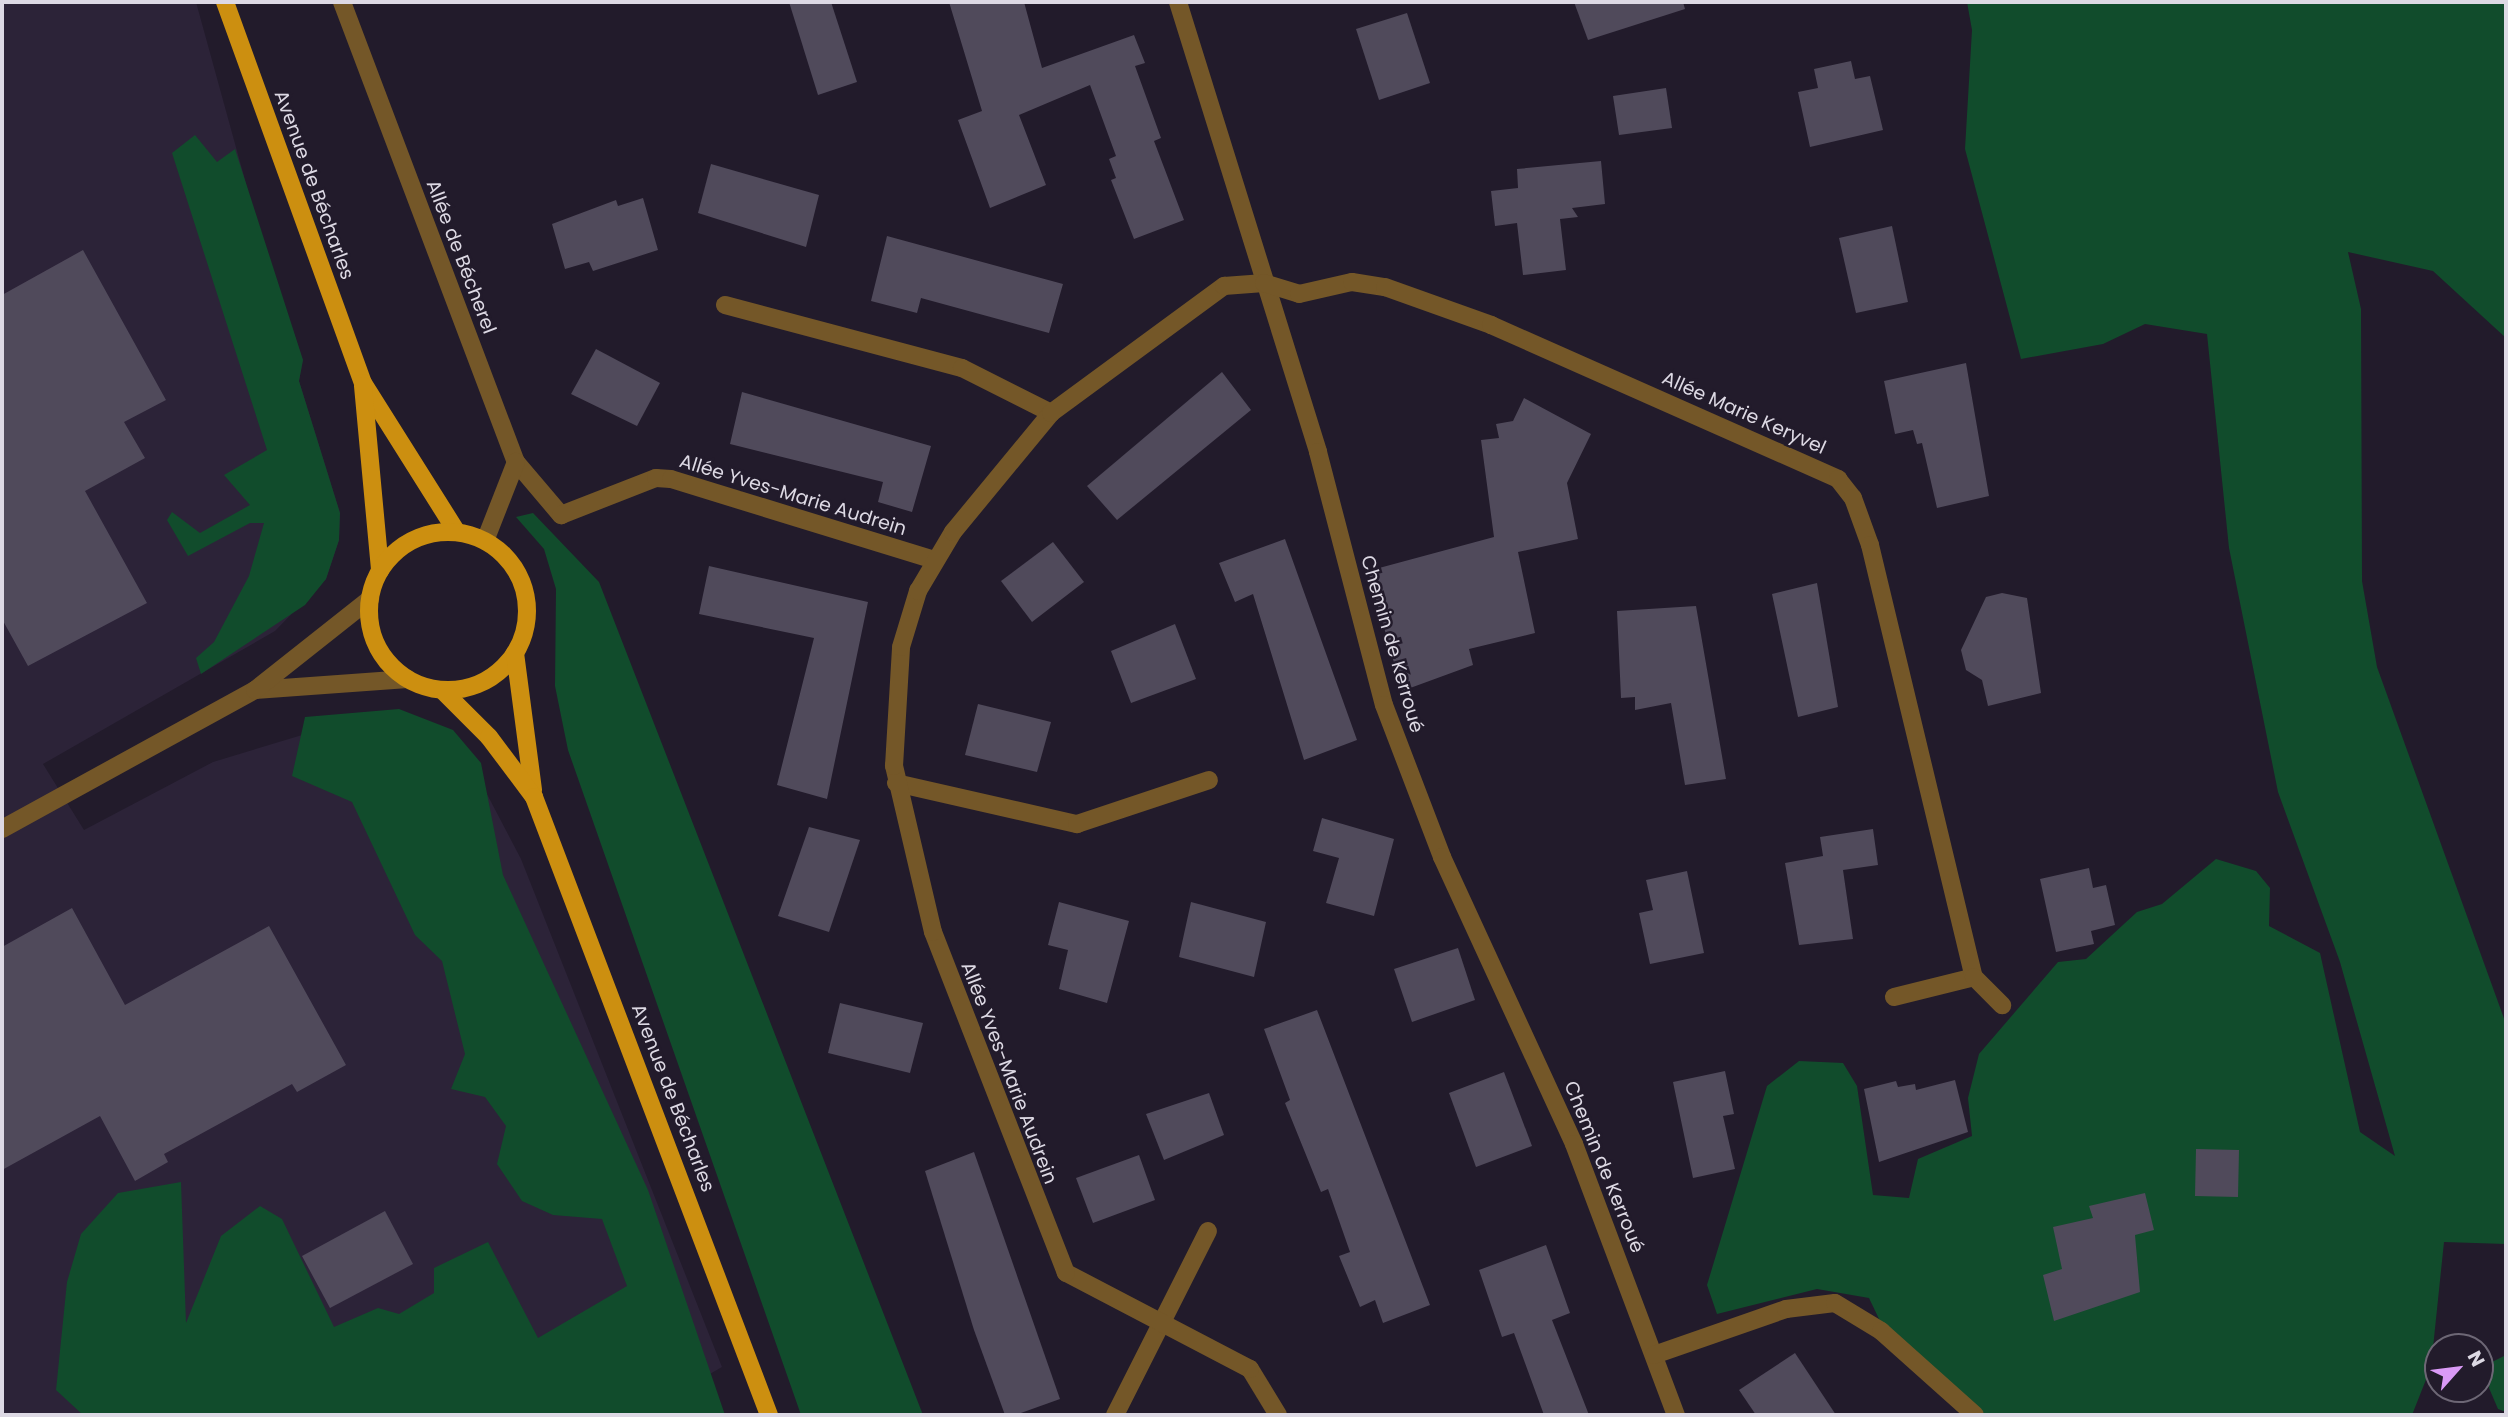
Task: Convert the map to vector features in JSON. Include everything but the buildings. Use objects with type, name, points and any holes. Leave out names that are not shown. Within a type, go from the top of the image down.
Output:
[{"type":"main road","name":"Avenue de Bécharles","points":[[225,2],[363,383],[457,532]]},
{"type":"main road","name":"Avenue de Bécharles","points":[[363,383],[380,570]]},
{"type":"main road","points":[[457,532],[485,541],[502,554],[524,590],[527,612],[515,653],[484,682],[442,690],[408,679],[376,645],[370,599],[380,570],[412,541],[457,532]]},
{"type":"main road","name":"Avenue de Bécharles","points":[[515,653],[534,797],[769,1415]]},
{"type":"main road","name":"Avenue de Bécharles","points":[[442,690],[489,737],[534,797]]},
{"type":"street","name":"Allée de Bécherel","points":[[342,2],[516,462],[561,515]]},
{"type":"street","name":"Chemin de Kerroué","points":[[1178,2],[1318,452],[1384,705],[1442,857],[1569,1132],[1676,1415]]},
{"type":"street","name":"Allée Marie Keryvel","points":[[1264,283],[1300,294],[1364,282],[1443,305],[1838,479],[1853,498],[1870,545],[1974,977]]},
{"type":"street","name":"Allée Yves-Marie Audrein","points":[[1264,283],[1224,286],[1051,413],[935,560],[914,603],[897,670],[896,783],[956,997],[1066,1273],[1158,1324],[1250,1369],[1278,1415]]},
{"type":"street","points":[[725,305],[962,368],[1051,413]]},
{"type":"street","points":[[485,541],[516,462]]},
{"type":"street","name":"Allée Yves-Marie Audrein","points":[[561,515],[656,478],[671,479],[935,560]]},
{"type":"street","points":[[2,829],[255,690],[370,599]]},
{"type":"street","points":[[255,690],[408,679]]},
{"type":"street","points":[[896,783],[1077,824],[1209,780]]},
{"type":"street","points":[[1894,997],[1974,977],[2003,1005]]},
{"type":"street","points":[[1115,1415],[1158,1324],[1208,1231]]},
{"type":"street","points":[[1654,1355],[1786,1309],[1835,1303],[1881,1331],[1975,1415]]},
{"type":"shaded area","points":[[2,2],[196,2],[256,220],[303,360],[299,381],[340,513],[339,540],[326,579],[275,631],[43,764],[84,830],[213,762],[332,726],[457,757],[488,796],[521,859],[722,1367],[639,1415],[2,1415]]},
{"type":"green space","points":[[1967,2],[2506,2],[2506,338],[2433,271],[2348,252],[2361,309],[2362,581],[2377,667],[2506,1024],[2506,1244],[2444,1242],[2435,1333],[2424,1333],[2424,1385],[2412,1415],[1986,1415],[1880,1321],[1869,1298],[1817,1289],[1717,1314],[1707,1285],[1767,1086],[1799,1061],[1843,1063],[1857,1086],[1873,1195],[1909,1198],[1918,1159],[1972,1136],[1968,1098],[1979,1054],[2058,962],[2086,959],[2137,912],[2162,904],[2216,859],[2256,871],[2270,888],[2269,926],[2320,953],[2360,1132],[2395,1156],[2340,962],[2278,792],[2229,548],[2207,334],[2145,324],[2103,344],[2021,359],[1965,149],[1972,30]]},
{"type":"green space","points":[[195,135],[217,162],[235,149],[303,360],[299,381],[340,513],[339,540],[326,579],[305,605],[201,674],[196,658],[214,642],[249,576],[264,523],[250,523],[188,556],[167,520],[172,512],[200,533],[250,505],[224,475],[267,450],[172,153]]},
{"type":"green space","points":[[533,513],[599,582],[923,1415],[801,1415],[568,750],[555,686],[556,589],[544,549],[516,517]]},
{"type":"green space","points":[[399,709],[453,730],[481,763],[503,875],[648,1190],[725,1415],[83,1415],[56,1390],[67,1282],[81,1234],[118,1193],[181,1182],[186,1323],[221,1236],[260,1206],[282,1219],[334,1327],[378,1308],[399,1314],[434,1293],[434,1268],[488,1242],[538,1338],[627,1286],[602,1219],[553,1215],[522,1201],[497,1164],[506,1126],[485,1097],[451,1089],[465,1054],[442,961],[415,935],[352,802],[292,776],[305,717]]},
{"type":"green space","points":[[2506,1355],[2506,1412],[2498,1409],[2494,1400],[2494,1361]]}]
